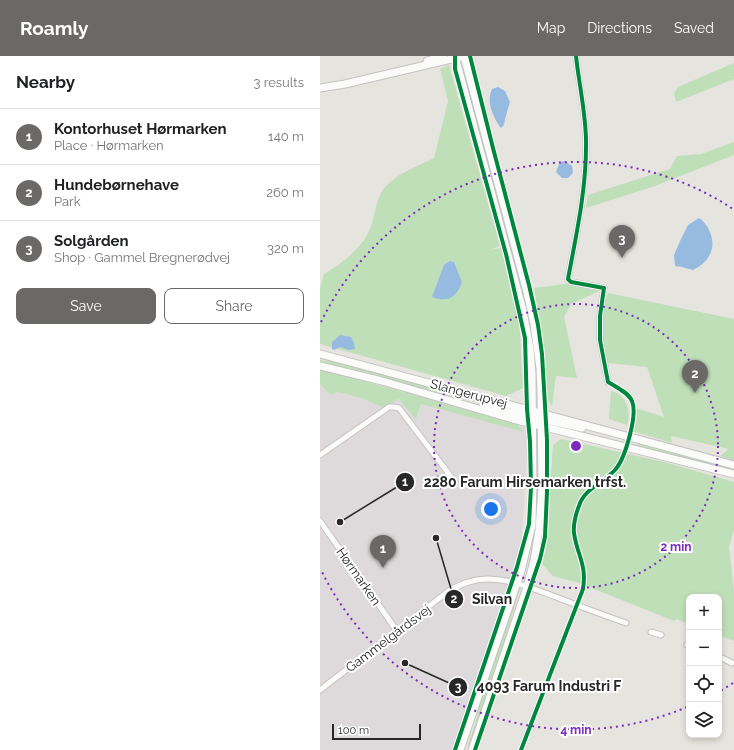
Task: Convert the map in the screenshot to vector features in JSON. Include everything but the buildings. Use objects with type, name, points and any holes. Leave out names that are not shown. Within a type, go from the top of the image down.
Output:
[{"type":"street","points":[[411,68],[419,63],[443,56]]},
{"type":"street","points":[[320,88],[345,84],[464,56],[528,292],[540,368],[542,419],[541,512],[536,548],[527,587],[472,750]]},
{"type":"street","points":[[576,56],[586,145],[585,174],[579,220],[568,279],[571,282],[604,288],[600,316],[600,340],[608,382]]},
{"type":"street","points":[[456,57],[519,292],[530,349],[533,417],[532,525],[527,549],[517,584],[460,750]]},
{"type":"street","name":"Slangerupvej","points":[[320,354],[533,417],[734,474]]},
{"type":"street","name":"Slangerupvej","points":[[320,366],[382,381],[446,400],[611,432],[734,465]]},
{"type":"street","points":[[320,455],[389,407],[394,407],[399,408],[455,482]]},
{"type":"street","name":"Hørmarken","points":[[320,520],[397,631]]},
{"type":"street","name":"Gammelgårdsvej","points":[[320,690],[450,590],[474,580],[501,580],[517,584],[626,623]]},
{"type":"street","points":[[651,632],[661,635]]},
{"type":"street","points":[[722,658],[732,662]]},
{"type":"shaded area","points":[[320,384],[331,395],[338,392],[361,398],[382,407],[399,399],[416,418],[421,404],[523,431],[518,425],[529,428],[521,546],[462,725],[452,750],[320,750]]},
{"type":"green space","points":[[734,63],[734,79],[676,102],[674,94],[678,87]]},
{"type":"green space","points":[[449,65],[500,246],[490,250],[501,248],[515,308],[519,316],[523,388],[506,396],[320,344],[320,288],[324,274],[345,260],[362,243],[370,229],[378,201],[386,186],[402,174],[434,158],[448,101],[440,69]]},
{"type":"green space","points":[[460,65],[462,65],[471,100],[477,115],[528,303],[538,376],[538,404],[537,375],[530,338]]},
{"type":"green space","points":[[734,142],[734,155],[655,186],[586,208],[588,195],[670,169],[677,156],[701,154]]},
{"type":"green space","points":[[566,284],[599,291],[571,304],[564,317],[577,378],[556,376],[552,407],[546,396],[540,324],[534,288]]},
{"type":"green space","points":[[608,293],[734,319],[734,460],[720,456],[729,449],[671,436],[672,443],[632,431],[637,419],[636,408],[664,417],[647,367],[608,363],[602,339],[602,314]]},
{"type":"green space","points":[[320,360],[342,363],[397,379],[513,408],[502,408],[479,403],[320,362]]},
{"type":"green space","points":[[320,369],[516,423],[524,432],[421,404],[416,419],[399,399],[382,407],[361,398],[338,392],[331,395],[320,384]]},
{"type":"green space","points":[[611,391],[619,394],[627,405],[629,417],[627,425],[609,419]]},
{"type":"green space","points":[[535,432],[537,432],[537,459],[540,484],[536,540],[528,572],[535,520]]},
{"type":"green space","points":[[561,439],[664,462],[734,482],[734,530],[729,547],[734,591],[734,641],[722,636],[722,594],[686,594],[686,623],[676,619],[674,621],[579,583],[553,576],[542,564],[546,548],[553,445]]},
{"type":"green space","points":[[637,442],[734,468],[734,471],[637,445]]},
{"type":"green space","points":[[518,590],[520,590],[504,644],[469,746],[468,745],[476,721],[482,693]]},
{"type":"water","points":[[498,87],[505,91],[510,102],[504,125],[501,128],[495,119],[490,104],[490,94],[492,89]]},
{"type":"water","points":[[565,161],[572,166],[573,173],[568,178],[562,178],[556,172],[560,162]]},
{"type":"water","points":[[699,218],[706,225],[711,235],[712,246],[709,256],[706,261],[693,270],[675,266],[674,255],[688,225]]},
{"type":"water","points":[[450,261],[454,262],[462,282],[460,287],[455,295],[447,299],[432,297],[444,265]]},
{"type":"water","points":[[340,335],[351,337],[355,349],[349,350],[340,347],[334,350],[332,349],[332,342]]},
{"type":"cycle path","points":[[455,56],[455,69],[506,254],[525,338],[531,487],[529,524],[517,567],[455,750]]},
{"type":"cycle path","points":[[470,56],[538,325],[542,354],[547,440],[545,537],[540,559],[475,750]]},
{"type":"cycle path","points":[[521,750],[583,589],[583,566],[574,533],[574,523],[578,509],[585,495],[615,470],[619,464],[630,437],[633,416],[632,401],[628,395],[608,382],[600,340],[600,316],[604,288],[571,282],[568,279],[580,213],[586,164],[585,125],[576,56]]},
{"type":"place","name":"Solgården","points":[[622,258]]},
{"type":"place","name":"Hundebørnehave","points":[[695,393]]},
{"type":"place","name":"2280 Farum Hirsemarken trfst.","points":[[340,522]]},
{"type":"place","name":"Silvan","points":[[436,538]]},
{"type":"place","name":"Kontorhuset Hørmarken","points":[[383,568]]},
{"type":"place","name":"4093 Farum Industri F","points":[[405,663]]}]
